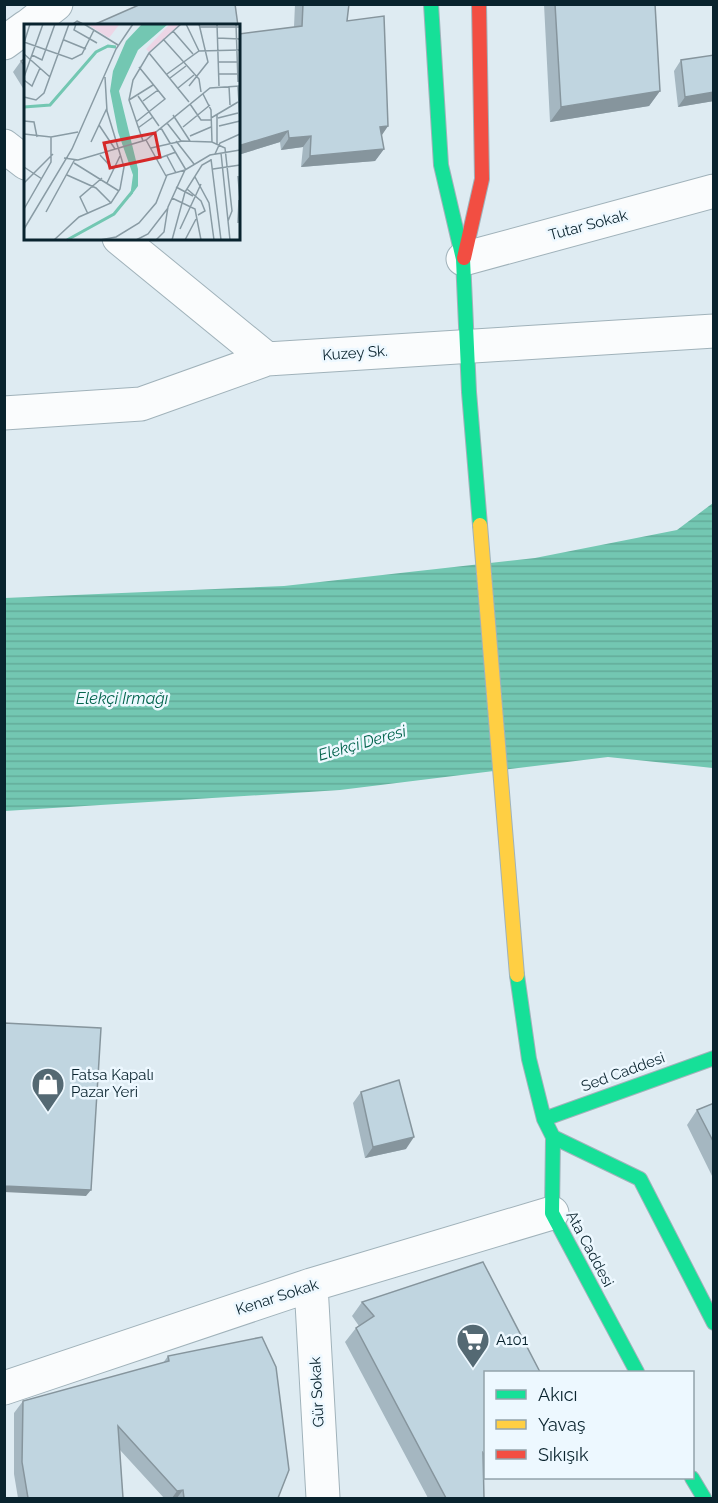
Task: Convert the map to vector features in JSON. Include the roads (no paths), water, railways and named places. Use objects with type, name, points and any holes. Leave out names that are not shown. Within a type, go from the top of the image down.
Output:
[{"type":"main road","points":[[431,4],[438,33],[441,165],[452,221],[463,259],[469,392],[519,998],[529,1059],[544,1119],[553,1137],[640,1179],[714,1323]]},
{"type":"main road","points":[[463,259],[482,179],[479,4]]},
{"type":"main road","points":[[462,30],[481,27]]},
{"type":"main road","name":"Sed Caddesi","points":[[544,1119],[714,1058]]},
{"type":"main road","name":"Ata Caddesi","points":[[553,1137],[552,1213],[636,1371]]},
{"type":"main road","points":[[693,1479],[704,1498]]},
{"type":"street","points":[[30,24],[56,4]]},
{"type":"street","points":[[4,43],[24,28]]},
{"type":"street","points":[[4,146],[24,161]]},
{"type":"street","name":"Tutar Sokak","points":[[463,259],[714,191]]},
{"type":"street","points":[[121,240],[267,359]]},
{"type":"street","name":"Kuzey Sk.","points":[[4,413],[141,404],[267,359],[714,331]]},
{"type":"street","name":"Kenar Sokak","points":[[4,1388],[310,1286],[552,1213]]},
{"type":"street","name":"Gür Sokak","points":[[310,1286],[324,1498]]},
{"type":"water","name":"Elekçi Irmağı","points":[[713,503],[713,768],[608,757],[340,790],[5,811],[5,598],[284,586],[535,558],[677,530]]},
{"type":"place","name":"Fatsa Kapalı Pazar Yeri","points":[[48,1113]]},
{"type":"place","name":"A101","points":[[473,1369]]},
{"type":"water label","name":"Elekçi Deresi","points":[[362,743]]}]
